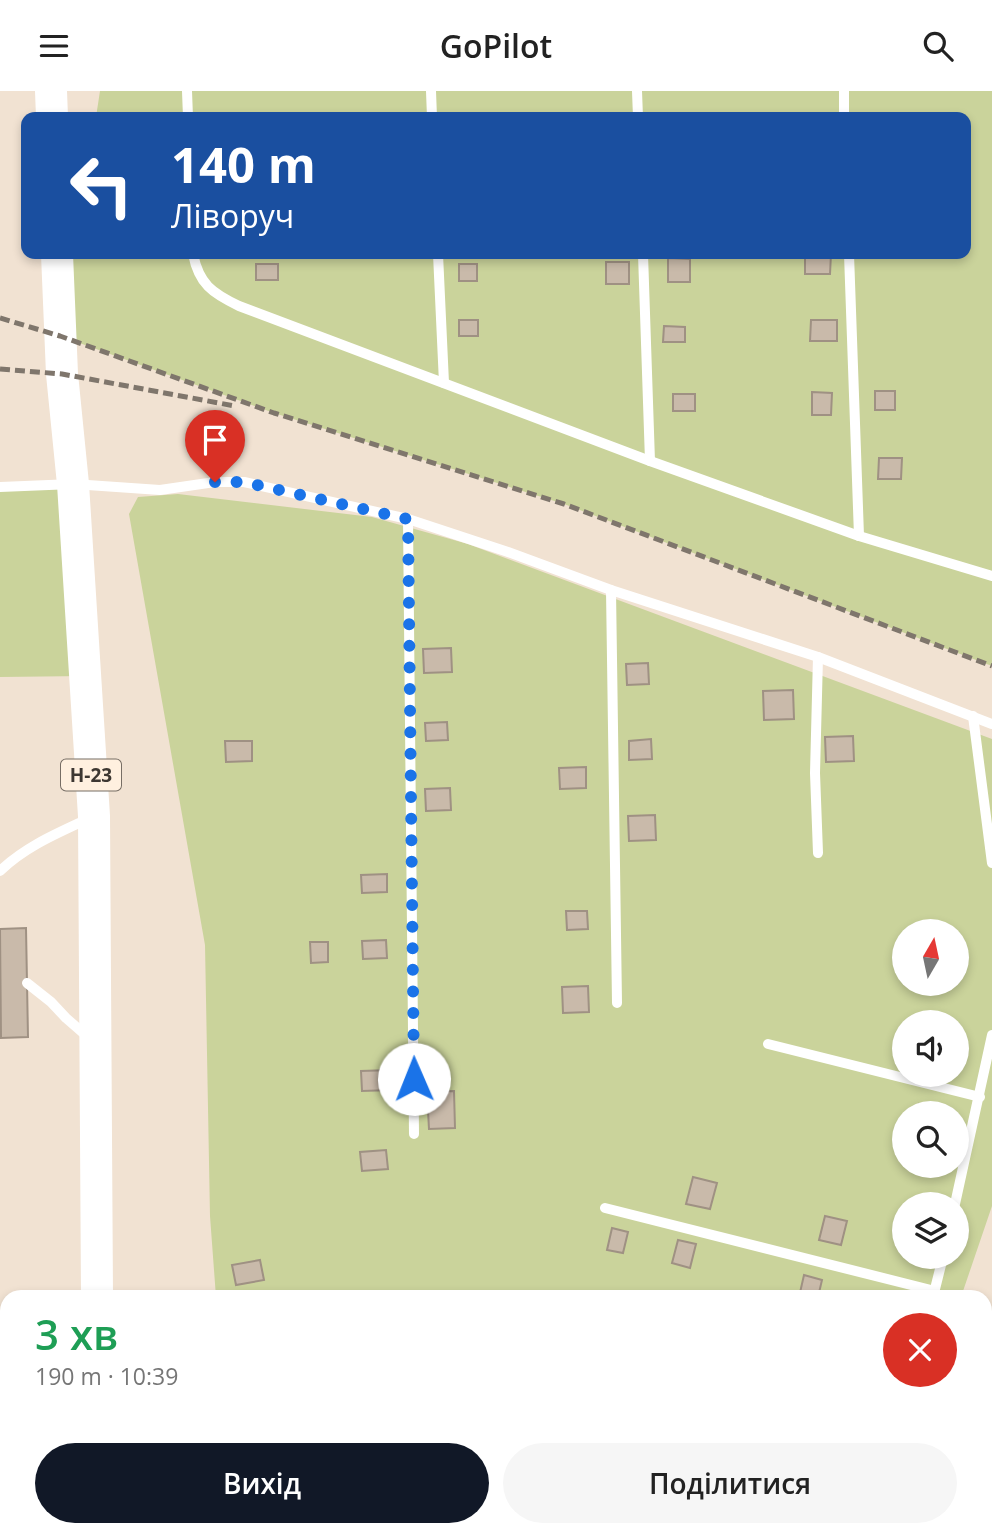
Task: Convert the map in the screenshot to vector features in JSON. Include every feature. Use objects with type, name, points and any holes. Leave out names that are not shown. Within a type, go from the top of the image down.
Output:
[{"type":"main road","points":[[51,91],[51,112]]},
{"type":"main road","name":"Н-23","points":[[57,259],[62,374],[73,484],[94,816],[97,1290]]},
{"type":"lane","points":[[187,91],[188,112]]},
{"type":"lane","points":[[431,91],[432,112]]},
{"type":"lane","points":[[637,91],[638,112]]},
{"type":"lane","points":[[844,91],[845,112]]},
{"type":"lane","points":[[194,259],[205,284],[218,296],[650,461],[859,536],[992,576]]},
{"type":"lane","points":[[438,259],[443,383]]},
{"type":"lane","points":[[643,259],[650,461]]},
{"type":"lane","points":[[849,259],[859,536]]},
{"type":"lane","points":[[0,487],[73,484],[160,490],[215,482],[244,482],[408,519],[611,590],[818,657],[992,724]]},
{"type":"lane","points":[[408,519],[414,1134]]},
{"type":"lane","points":[[611,590],[617,1003]]},
{"type":"lane","points":[[818,657],[815,773],[818,853]]},
{"type":"lane","points":[[973,716],[992,863]]},
{"type":"lane","points":[[0,871],[34,845],[94,816]]},
{"type":"lane","points":[[27,983],[95,1044]]},
{"type":"lane","points":[[958,1192],[992,1035]]},
{"type":"lane","points":[[768,1044],[980,1097]]},
{"type":"lane","points":[[605,1208],[919,1290]]},
{"type":"lane","points":[[935,1290],[940,1269]]},
{"type":"green space","points":[[100,91],[992,91],[992,666],[564,504],[274,413],[60,336],[72,259],[971,259],[971,112],[97,112]]},
{"type":"green space","points":[[73,484],[86,676],[0,677],[0,487]]},
{"type":"green space","points":[[178,494],[372,517],[468,544],[992,739],[992,1206],[963,1290],[215,1290],[210,1216],[205,945],[129,514],[138,497]]},
{"type":"building","points":[[668,259],[690,259],[690,282],[668,282]]},
{"type":"building","points":[[805,259],[831,259],[830,274],[805,274]]},
{"type":"building","points":[[606,262],[629,262],[629,284],[606,284]]},
{"type":"building","points":[[256,264],[278,264],[278,280],[256,280]]},
{"type":"building","points":[[459,264],[477,264],[477,281],[459,281]]},
{"type":"building","points":[[459,320],[478,320],[478,336],[459,336]]},
{"type":"building","points":[[811,320],[837,320],[837,341],[810,341]]},
{"type":"building","points":[[664,326],[685,327],[685,342],[663,342]]},
{"type":"building","points":[[875,391],[895,391],[895,410],[875,410]]},
{"type":"building","points":[[812,392],[832,393],[831,415],[812,415]]},
{"type":"building","points":[[673,394],[695,394],[695,411],[673,411]]},
{"type":"building","points":[[879,458],[902,458],[901,479],[878,479]]},
{"type":"building","points":[[451,648],[452,672],[424,673],[423,649]]},
{"type":"building","points":[[648,663],[649,684],[627,685],[626,664]]},
{"type":"building","points":[[793,690],[794,719],[764,720],[763,691]]},
{"type":"building","points":[[447,722],[448,740],[426,741],[425,723]]},
{"type":"building","points":[[853,736],[854,761],[826,762],[825,737]]},
{"type":"building","points":[[651,739],[652,759],[629,760],[629,741]]},
{"type":"building","points":[[225,741],[252,741],[252,761],[226,762]]},
{"type":"building","points":[[586,767],[586,788],[560,789],[559,768]]},
{"type":"building","points":[[450,788],[451,810],[426,811],[425,789]]},
{"type":"building","points":[[655,815],[656,840],[629,841],[628,816]]},
{"type":"building","points":[[387,874],[387,892],[362,893],[361,875]]},
{"type":"building","points":[[566,911],[587,911],[588,929],[567,930]]},
{"type":"building","points":[[26,928],[28,1037],[1,1038],[0,929]]},
{"type":"building","points":[[386,940],[387,958],[363,959],[362,941]]},
{"type":"building","points":[[310,942],[328,942],[328,962],[311,963]]},
{"type":"building","points":[[588,986],[589,1012],[563,1013],[562,987]]},
{"type":"building","points":[[391,1070],[392,1090],[362,1091],[361,1071]]},
{"type":"building","points":[[454,1091],[455,1128],[429,1129],[427,1092]]},
{"type":"building","points":[[386,1150],[388,1169],[362,1171],[360,1152]]},
{"type":"building","points":[[693,1177],[717,1183],[710,1209],[686,1204]]},
{"type":"building","points":[[825,1216],[847,1221],[841,1245],[819,1240]]},
{"type":"building","points":[[612,1228],[628,1232],[623,1253],[607,1250]]},
{"type":"building","points":[[678,1240],[696,1244],[690,1268],[672,1263]]},
{"type":"building","points":[[260,1260],[264,1280],[236,1285],[232,1265]]},
{"type":"building","points":[[804,1275],[822,1280],[820,1290],[801,1290]]},
{"type":"railway","points":[[0,318],[60,336],[274,413],[564,504],[992,666]]},
{"type":"railway","points":[[0,369],[62,374],[235,406]]},
{"type":"route","points":[[215,482],[244,482],[408,519],[414,1079]]}]
